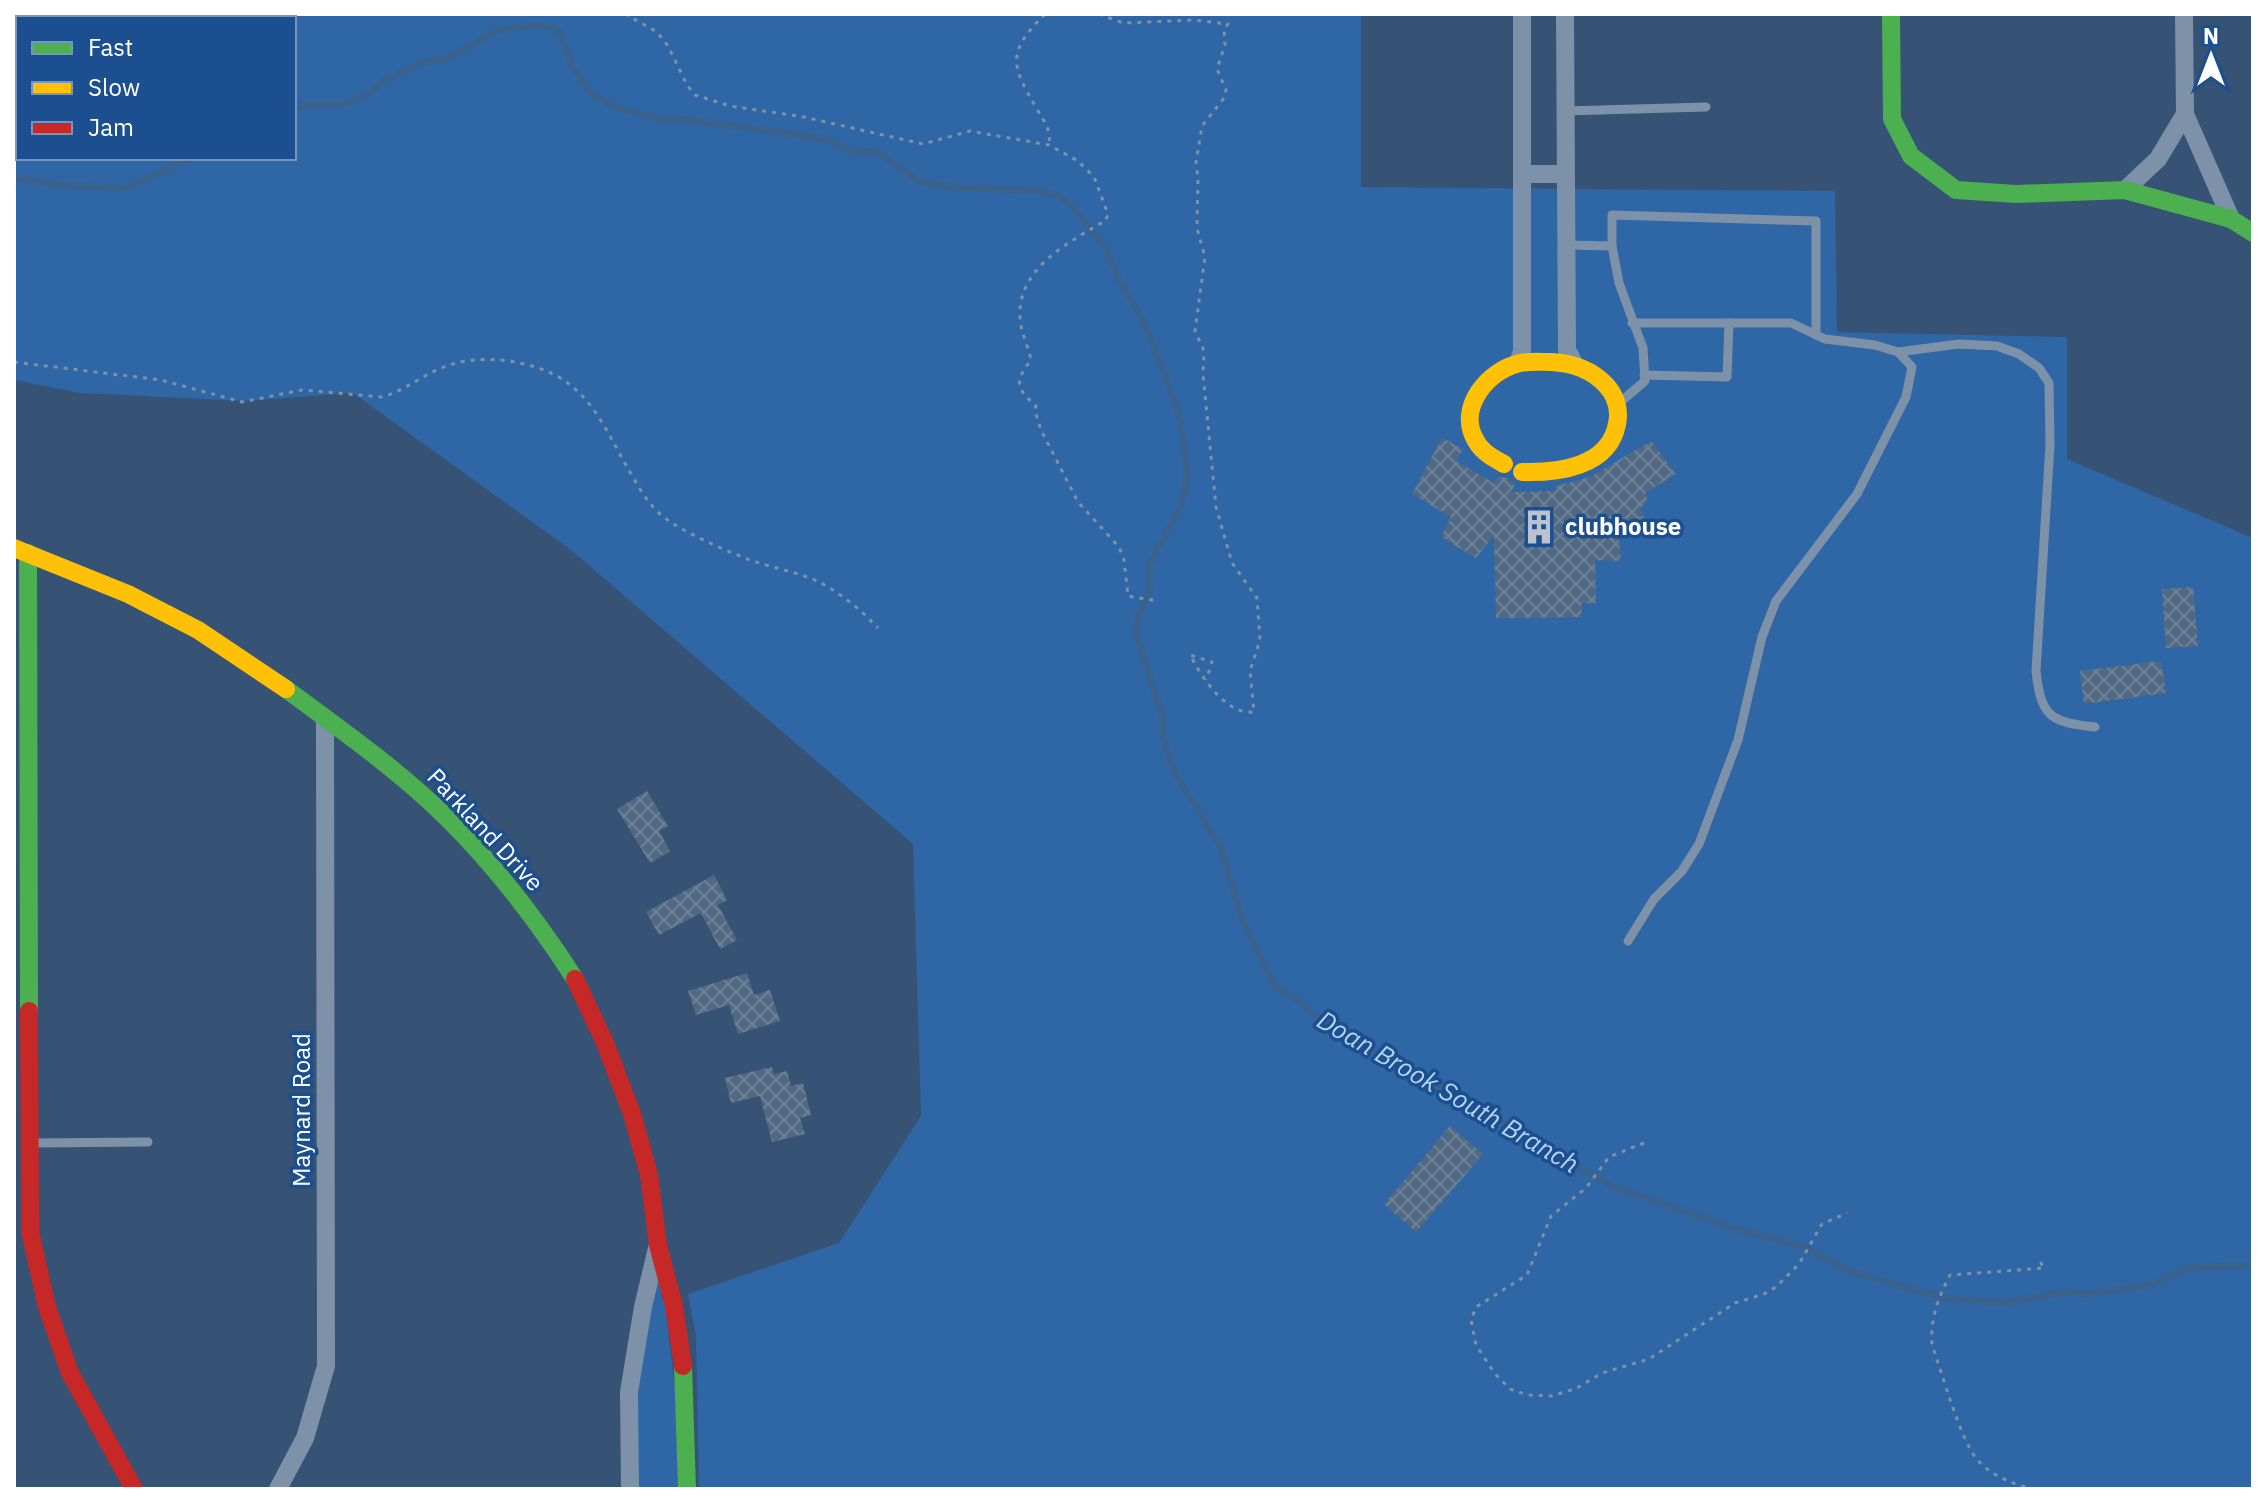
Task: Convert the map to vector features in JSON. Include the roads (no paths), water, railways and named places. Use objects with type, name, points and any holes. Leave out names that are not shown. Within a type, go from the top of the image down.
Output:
[{"type":"street","points":[[1518,363],[1522,351],[1522,14]]},
{"type":"street","points":[[1565,14],[1567,350],[1574,363],[1611,388],[1618,404],[1615,435],[1605,450],[1592,460],[1549,472],[1513,468],[1481,450],[1472,438],[1469,420],[1471,405],[1482,386],[1518,363],[1574,363]]},
{"type":"street","points":[[1891,14],[1892,119],[1911,156],[1956,190],[2016,194],[2125,190],[2231,219],[2253,233]]},
{"type":"street","points":[[2184,14],[2185,114],[2231,219]]},
{"type":"street","points":[[2125,190],[2158,159],[2185,114]]},
{"type":"street","points":[[1522,174],[1565,174]]},
{"type":"street","points":[[21,550],[30,1232],[47,1307],[70,1373],[134,1489]]},
{"type":"street","name":"Parkland Drive","points":[[21,550],[128,594],[198,630],[288,690],[404,779],[445,816],[541,926],[576,980],[605,1043],[632,1114],[649,1175],[658,1245],[674,1306],[683,1365],[687,1489]]},
{"type":"street","name":"Maynard Road","points":[[278,1489],[305,1438],[326,1366],[325,721]]},
{"type":"street","name":"Parkland Drive","points":[[630,1489],[629,1392],[643,1307],[658,1245]]},
{"type":"lane","points":[[1565,111],[1706,107]]},
{"type":"lane","points":[[1618,404],[1645,381],[1643,348],[1619,283],[1612,246],[1612,215],[1816,221],[1816,335]]},
{"type":"lane","points":[[1566,245],[1612,246]]},
{"type":"lane","points":[[1632,323],[1791,323],[1825,339],[1875,345],[1898,352],[1959,344],[1997,346],[2019,354],[2039,368],[2049,383],[2050,445],[2036,671],[2039,697],[2047,712],[2059,720],[2095,727]]},
{"type":"lane","points":[[1644,375],[1727,377],[1729,323]]},
{"type":"lane","points":[[1628,941],[1654,899],[1682,871],[1699,844],[1738,740],[1762,637],[1776,601],[1857,494],[1906,397],[1912,367],[1898,352]]},
{"type":"lane","points":[[30,1143],[148,1142]]},
{"type":"waterway","name":"Doan Brook South Branch","points":[[296,108],[342,105],[371,93],[383,81],[421,63],[444,60],[497,31],[533,25],[551,27],[560,32],[572,66],[593,96],[621,109],[668,121],[683,119],[827,139],[856,153],[869,151],[880,154],[921,182],[962,188],[1043,191],[1058,196],[1074,207],[1104,246],[1143,320],[1177,407],[1187,481],[1182,503],[1148,567],[1150,588],[1136,624],[1137,636],[1163,718],[1163,738],[1175,773],[1221,848],[1241,916],[1275,987],[1301,1002],[1322,1024],[1343,1037],[1388,1059],[1401,1061],[1422,1080],[1451,1093],[1614,1187],[1747,1232],[1804,1247],[1848,1270],[1899,1286],[1952,1299],[2004,1303],[2063,1292],[2084,1294],[2152,1285],[2185,1269],[2253,1265]]},
{"type":"waterway","name":"Doan Brook South Branch","points":[[14,178],[60,185],[125,188],[187,160]]},
{"type":"place","name":"clubhouse","points":[[1539,527]]}]
